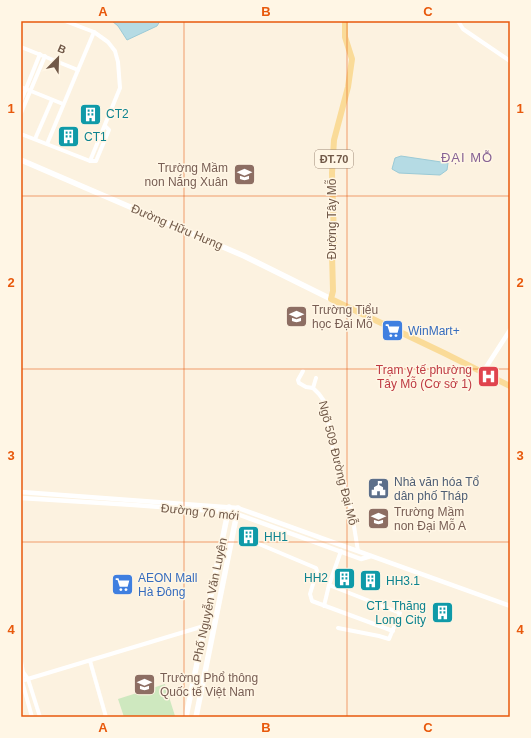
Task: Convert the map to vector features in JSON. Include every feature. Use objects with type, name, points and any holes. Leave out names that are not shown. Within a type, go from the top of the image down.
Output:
[{"type":"main road","name":"Đường Tây Mỗ","points":[[331,300],[333,290],[332,254],[334,240],[332,173],[334,140],[348,87],[352,59],[346,37],[344,21]]},
{"type":"main road","name":"Đường Hữu Hưng","points":[[21,160],[244,256],[331,300]]},
{"type":"main road","points":[[331,300],[510,386]]},
{"type":"main road","name":"Phố Nguyễn Văn Luyện","points":[[186,717],[228,510]]},
{"type":"main road","name":"Phố Nguyễn Văn Luyện","points":[[196,714],[237,511]]},
{"type":"main road","points":[[188,710],[196,714]]},
{"type":"street","points":[[21,134],[96,162],[109,130],[105,126],[120,88],[119,69],[115,51],[108,42],[94,32],[65,21]]},
{"type":"street","points":[[458,21],[463,29],[510,61]]},
{"type":"street","points":[[47,144],[94,32]]},
{"type":"street","points":[[21,46],[78,70]]},
{"type":"street","points":[[21,113],[28,90],[43,55]]},
{"type":"street","points":[[21,87],[63,104]]},
{"type":"street","points":[[21,101],[28,90]]},
{"type":"street","points":[[35,139],[52,100]]},
{"type":"street","points":[[483,372],[510,330]]},
{"type":"street","points":[[304,371],[298,380],[299,383],[306,387],[313,388]]},
{"type":"street","name":"Ngõ 509 Đường Đại Mỗ","points":[[316,378],[313,388],[324,401],[337,469],[344,481],[352,514],[358,551]]},
{"type":"street","points":[[21,492],[134,502]]},
{"type":"street","name":"Đường 70 mới","points":[[21,498],[134,502],[237,511],[358,551],[510,606]]},
{"type":"street","name":"Đường 70 mới","points":[[237,511],[361,559],[372,556]]},
{"type":"street","points":[[259,544],[316,568],[317,571],[310,594],[312,601],[393,631]]},
{"type":"street","points":[[324,606],[329,585],[341,551]]},
{"type":"street","points":[[329,585],[400,613],[389,639],[338,628]]},
{"type":"street","points":[[22,681],[90,662],[204,626],[214,628]]},
{"type":"street","points":[[21,662],[23,672],[22,681],[32,717]]},
{"type":"street","points":[[90,662],[106,717]]},
{"type":"street","points":[[23,672],[28,679],[40,717]]},
{"type":"green space","points":[[165,684],[175,716],[124,717],[118,699]]},
{"type":"water","points":[[112,21],[160,21],[157,26],[127,40],[118,26]]},
{"type":"water","points":[[401,156],[448,163],[447,170],[440,175],[399,173],[392,169],[395,158]]},
{"type":"place","name":"CT2","points":[[91,114]]},
{"type":"place","name":"CT1","points":[[69,137]]},
{"type":"place","name":"Trường Mầm non Nắng Xuân","points":[[244,175]]},
{"type":"place","name":"Trường Tiểu học Đại Mỗ","points":[[296,317]]},
{"type":"place","name":"WinMart+","points":[[393,331]]},
{"type":"place","name":"Trạm y tế phường Tây Mỗ (Cơ sở 1)","points":[[488,377]]},
{"type":"place","name":"Nhà văn hóa Tổ dân phố Tháp","points":[[379,489]]},
{"type":"place","name":"Trường Mầm non Đại Mỗ A","points":[[379,519]]},
{"type":"place","name":"HH1","points":[[249,537]]},
{"type":"place","name":"HH2","points":[[344,578]]},
{"type":"place","name":"HH3.1","points":[[370,581]]},
{"type":"place","name":"AEON Mall Hà Đông","points":[[123,585]]},
{"type":"place","name":"CT1 Thăng Long City","points":[[442,613]]},
{"type":"place","name":"Trường Phổ thông Quốc tế Việt Nam","points":[[145,685]]},
{"type":"district","name":"ĐẠI MỖ","points":[[467,157]]}]
